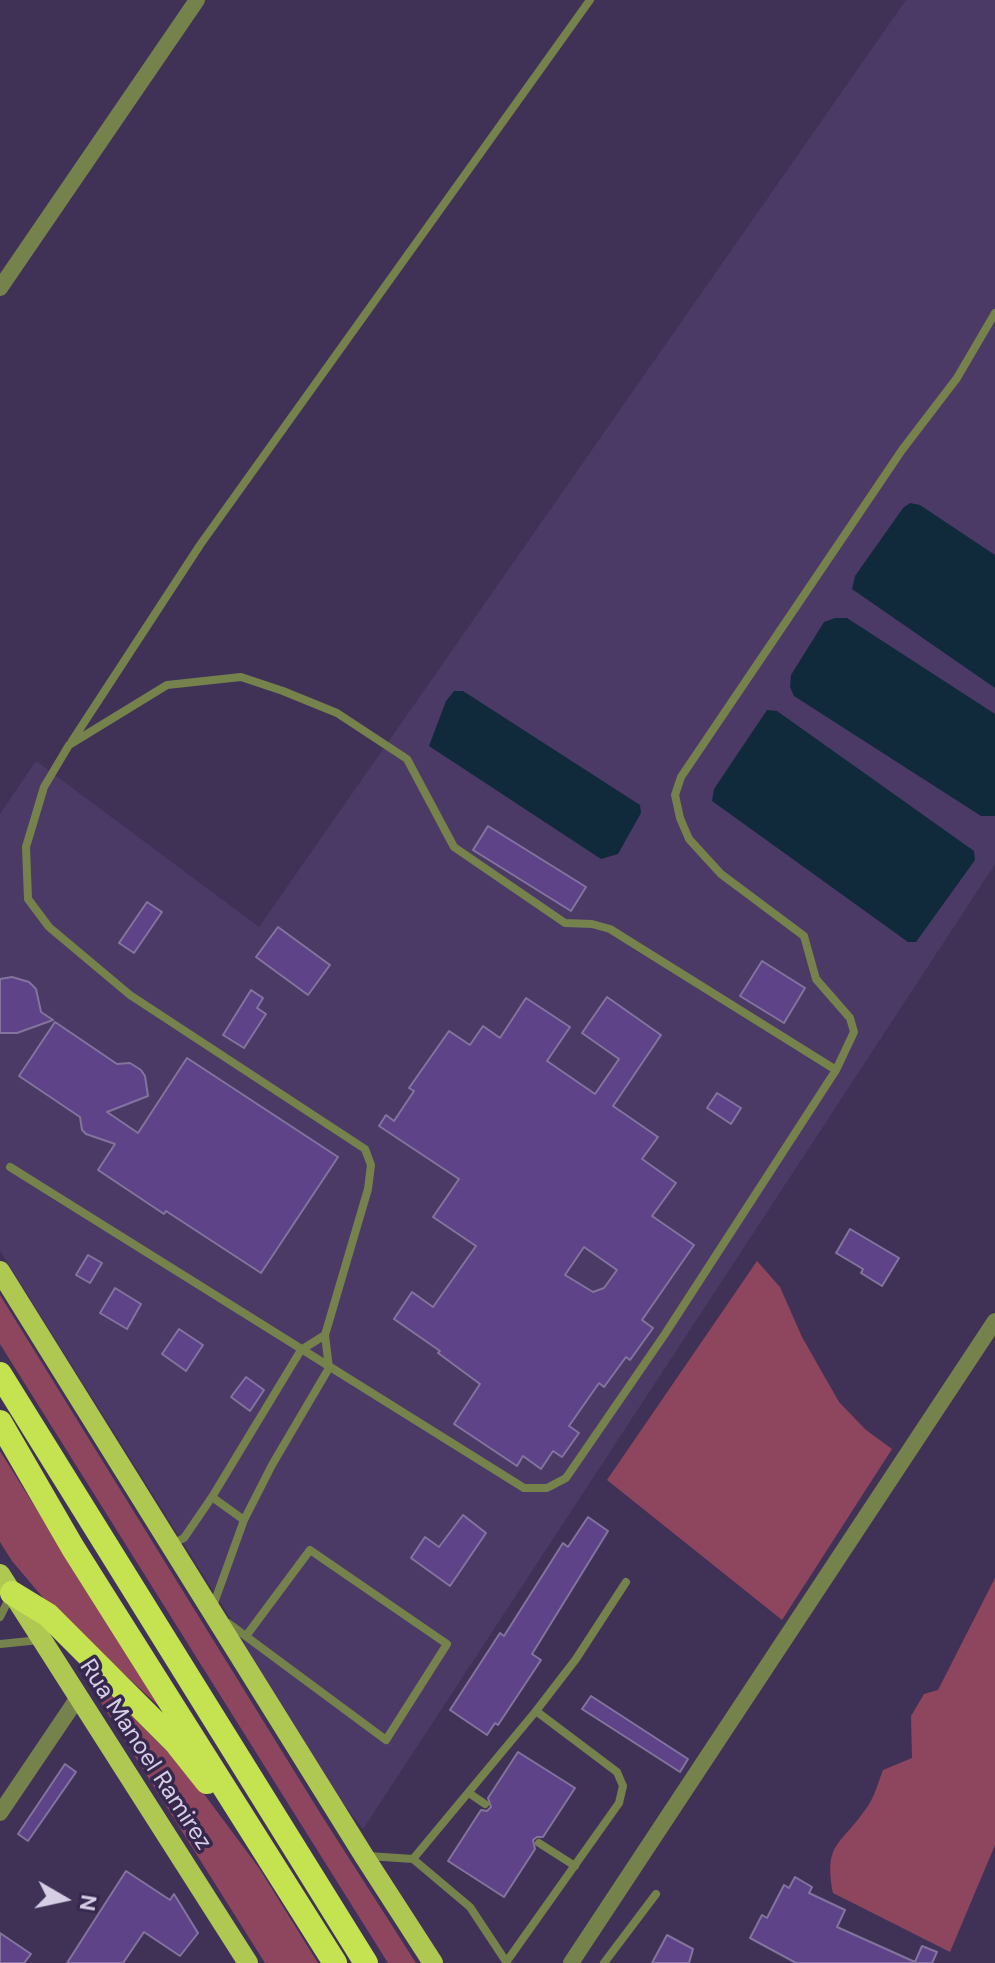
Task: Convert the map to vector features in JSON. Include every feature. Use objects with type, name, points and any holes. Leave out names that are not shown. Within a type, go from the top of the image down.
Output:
[{"type":"highway","points":[[0,1374],[366,1963]]},
{"type":"highway","points":[[0,1422],[73,1548],[335,1963]]},
{"type":"highway","points":[[6,1584],[48,1615],[176,1743],[233,1814],[246,1820]]},
{"type":"main road","points":[[0,1271],[433,1963]]},
{"type":"main road","name":"Rua Manoel Ramirez","points":[[6,1584],[246,1962]]},
{"type":"street","points":[[0,288],[197,0]]},
{"type":"street","points":[[571,1963],[995,1321]]},
{"type":"street","points":[[0,1813],[77,1699]]},
{"type":"lane","points":[[246,1636],[310,1550],[447,1644],[386,1740],[246,1636],[211,1610],[244,1520],[272,1465],[329,1368],[325,1335],[368,1189],[371,1165],[365,1149],[130,995],[49,927],[28,899],[26,847],[44,787],[200,545],[590,0]]},
{"type":"lane","points":[[10,1167],[524,1488],[547,1488],[566,1478],[665,1334],[836,1070],[854,1032],[850,1018],[816,979],[804,936],[721,874],[689,839],[675,795],[681,777],[902,450],[957,378],[995,313]]},
{"type":"lane","points":[[69,745],[167,685],[241,677],[337,713],[407,759],[454,847],[565,923],[592,924],[610,929],[836,1070]]},
{"type":"lane","points":[[171,1544],[184,1538],[212,1497],[301,1350],[325,1335]]},
{"type":"lane","points":[[212,1497],[244,1520]]},
{"type":"lane","points":[[413,1859],[576,1659],[626,1582]]},
{"type":"lane","points":[[0,1617],[6,1584]]},
{"type":"lane","points":[[0,1644],[41,1640]]},
{"type":"lane","points":[[364,1856],[413,1859],[470,1907],[507,1962],[619,1803],[623,1786],[617,1772],[536,1711]]},
{"type":"lane","points":[[469,1793],[485,1804]]},
{"type":"lane","points":[[539,1843],[575,1866]]},
{"type":"lane","points":[[604,1963],[656,1894]]},
{"type":"shaded area","points":[[906,0],[995,0],[995,864],[363,1829],[226,1651],[236,1627],[0,1251],[0,814],[36,761],[259,927]]},
{"type":"shaded area","points":[[757,1261],[780,1287],[802,1337],[839,1402],[866,1430],[892,1449],[782,1620],[607,1480]]},
{"type":"shaded area","points":[[0,1295],[416,1963],[388,1963],[0,1344]]},
{"type":"shaded area","points":[[0,1451],[162,1709],[51,1607],[0,1542]]},
{"type":"shaded area","points":[[995,1578],[995,1845],[950,1952],[833,1893],[832,1855],[871,1801],[883,1770],[912,1758],[911,1716],[924,1694],[938,1690]]},
{"type":"shaded area","points":[[81,1666],[187,1771],[259,1868],[318,1963],[265,1963],[81,1671]]},
{"type":"water","points":[[910,503],[920,505],[995,555],[995,688],[852,589],[855,576],[903,508]]},
{"type":"water","points":[[847,618],[995,714],[995,816],[981,816],[794,696],[790,687],[791,675],[824,622]]},
{"type":"water","points":[[454,691],[463,691],[640,805],[641,813],[618,854],[601,859],[429,746],[446,701]]},
{"type":"water","points":[[767,710],[777,711],[974,851],[975,860],[916,942],[908,942],[712,801],[714,789]]},
{"type":"building","points":[[488,826],[586,887],[571,911],[473,850]]},
{"type":"building","points":[[147,902],[162,912],[134,953],[119,943]]},
{"type":"building","points":[[278,927],[330,965],[308,995],[256,957]]},
{"type":"building","points":[[762,961],[805,988],[784,1023],[740,996]]},
{"type":"building","points":[[12,977],[29,982],[36,989],[41,1012],[53,1020],[17,1033],[0,1033],[0,979]]},
{"type":"building","points":[[251,990],[263,998],[257,1008],[266,1014],[244,1048],[223,1035]]},
{"type":"building","points":[[607,997],[661,1035],[613,1106],[658,1137],[642,1159],[676,1183],[652,1216],[694,1245],[642,1320],[653,1328],[630,1360],[626,1357],[604,1387],[599,1383],[569,1426],[579,1433],[562,1457],[553,1451],[541,1469],[523,1456],[517,1466],[454,1424],[480,1384],[394,1319],[412,1292],[433,1307],[476,1246],[433,1217],[459,1179],[379,1126],[386,1115],[394,1121],[414,1091],[409,1088],[449,1031],[470,1045],[483,1026],[500,1038],[526,998],[570,1027],[547,1061],[595,1094],[619,1059],[582,1033]],"holes":[[[584,1247],[617,1270],[604,1288],[593,1292],[565,1275]]]},
{"type":"building","points":[[55,1022],[117,1064],[130,1063],[141,1070],[148,1096],[107,1112],[138,1133],[187,1058],[338,1157],[261,1273],[98,1170],[115,1144],[86,1134],[82,1130],[80,1117],[19,1076]]},
{"type":"building","points":[[717,1093],[741,1108],[731,1124],[707,1108]]},
{"type":"building","points":[[850,1229],[899,1258],[882,1286],[861,1273],[863,1269],[836,1253]]},
{"type":"building","points":[[88,1255],[102,1263],[90,1283],[76,1275]]},
{"type":"building","points":[[115,1288],[141,1304],[127,1329],[100,1313]]},
{"type":"building","points":[[179,1329],[203,1345],[186,1371],[162,1354]]},
{"type":"building","points":[[246,1377],[264,1390],[250,1411],[231,1397]]},
{"type":"building","points":[[463,1515],[486,1533],[450,1586],[411,1558],[425,1537],[439,1547]]},
{"type":"building","points":[[588,1517],[608,1531],[532,1654],[541,1660],[498,1725],[495,1723],[487,1735],[450,1710],[500,1633],[504,1636],[563,1543],[568,1547]]},
{"type":"building","points":[[591,1696],[688,1759],[680,1772],[582,1709]]},
{"type":"building","points":[[518,1752],[575,1788],[543,1837],[533,1840],[535,1849],[504,1897],[448,1861],[481,1810],[487,1811],[491,1807],[488,1798]]},
{"type":"building","points":[[65,1764],[76,1772],[28,1841],[18,1834]]},
{"type":"building","points":[[126,1871],[170,1900],[174,1894],[198,1933],[180,1956],[144,1932],[123,1963],[67,1963]]},
{"type":"building","points":[[795,1877],[812,1887],[809,1893],[845,1910],[837,1927],[915,1962],[922,1946],[937,1952],[932,1963],[796,1963],[750,1938],[762,1915],[767,1918],[784,1885],[789,1888]]},
{"type":"building","points":[[0,1933],[31,1954],[24,1963],[0,1963]]},
{"type":"building","points":[[667,1935],[693,1949],[689,1963],[652,1963]]}]
